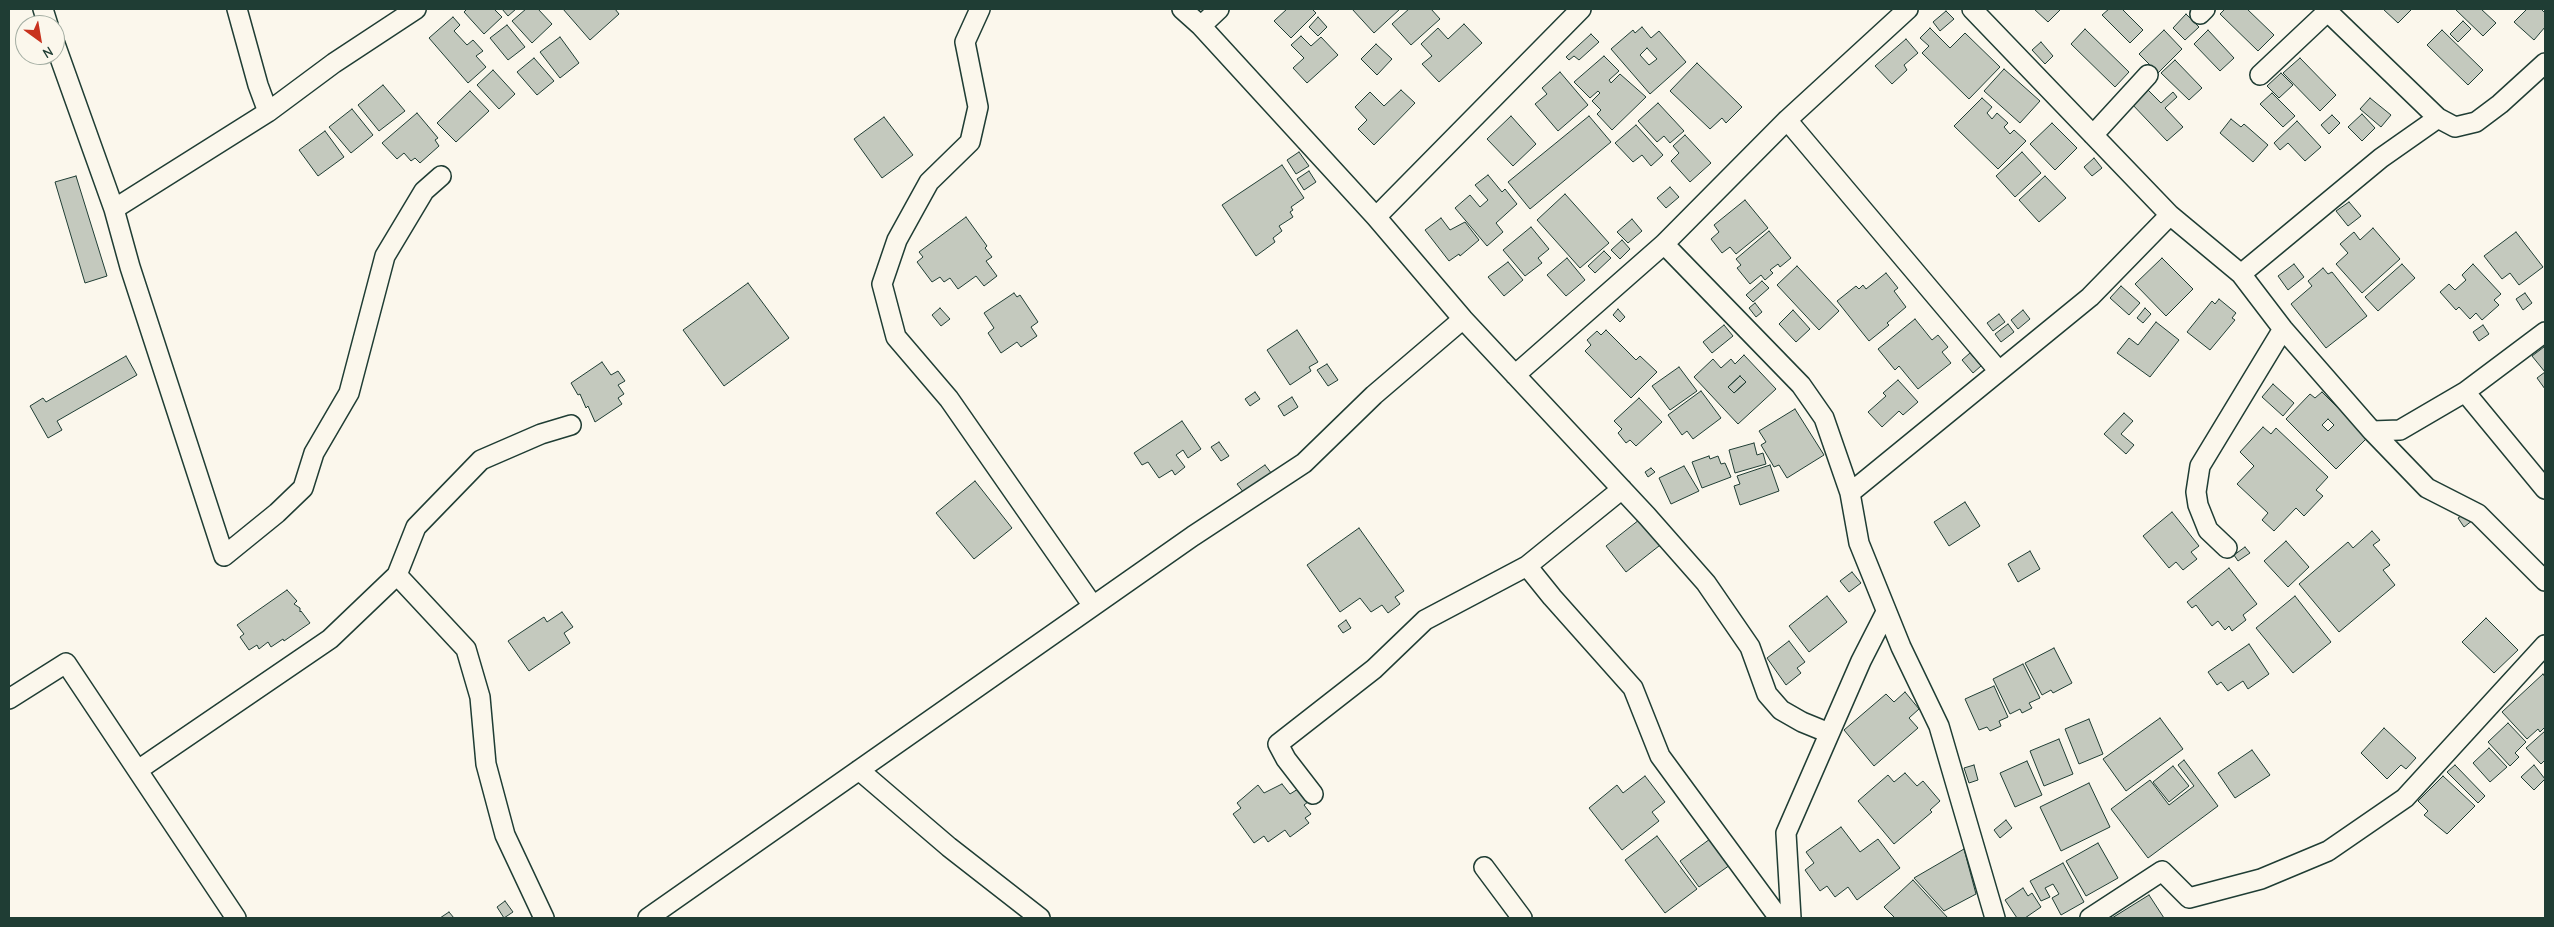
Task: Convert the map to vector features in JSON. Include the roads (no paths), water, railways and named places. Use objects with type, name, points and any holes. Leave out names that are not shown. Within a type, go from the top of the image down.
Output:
[{"type":"street","points":[[237,9],[268,112]]},
{"type":"street","points":[[114,209],[268,112],[334,63],[416,9]]},
{"type":"street","points":[[980,9],[965,42],[978,107],[970,142],[929,182],[897,240],[882,284],[896,337],[950,399],[1093,606]]},
{"type":"street","points":[[1182,9],[1201,26],[1376,217],[1463,319],[1622,489],[1706,583],[1750,647],[1767,694],[1781,710],[1802,722],[1829,733]]},
{"type":"street","points":[[1201,26],[1219,9]]},
{"type":"street","points":[[1376,217],[1581,9]]},
{"type":"street","points":[[1515,375],[1664,244],[1787,120],[1908,9]]},
{"type":"street","points":[[1972,9],[2170,215],[2241,274],[2283,329],[2372,430],[2427,488],[2478,514],[2545,581]]},
{"type":"street","points":[[2260,74],[2327,10],[2438,118],[2455,127],[2476,122],[2500,104],[2545,63]]},
{"type":"street","points":[[63,65],[114,209],[130,267],[224,556],[277,513],[303,488],[314,453],[348,392],[385,256],[424,191],[441,176]]},
{"type":"street","points":[[2093,135],[2148,75]]},
{"type":"street","points":[[2241,274],[2381,158],[2438,118]]},
{"type":"street","points":[[1787,120],[1998,370]]},
{"type":"street","points":[[1850,493],[1998,370],[2090,297],[2170,215]]},
{"type":"street","points":[[1664,244],[1802,385],[1824,418],[1850,493],[1859,543],[1886,612],[1939,726],[1993,917]]},
{"type":"street","points":[[648,918],[1093,606],[1304,463],[1374,395],[1463,319]]},
{"type":"street","points":[[2227,548],[2208,530],[2200,512],[2196,492],[2200,466],[2283,329]]},
{"type":"street","points":[[2372,430],[2400,430],[2466,392],[2545,332]]},
{"type":"street","points":[[2466,392],[2545,489]]},
{"type":"street","points":[[138,770],[330,639],[397,575],[416,527],[481,460],[541,434],[571,426]]},
{"type":"street","points":[[1314,794],[1286,759],[1278,744],[1374,669],[1425,620],[1527,566],[1622,489]]},
{"type":"street","points":[[1527,566],[1633,688],[1660,756],[1779,918]]},
{"type":"street","points":[[397,575],[466,648],[480,697],[486,764],[505,835],[544,918]]},
{"type":"street","points":[[1791,918],[1786,833],[1861,661],[1886,612]]},
{"type":"street","points":[[2090,918],[2162,871],[2189,898],[2262,879],[2328,851],[2404,798],[2545,645]]},
{"type":"street","points":[[9,699],[66,663],[236,918]]},
{"type":"street","points":[[859,770],[949,847],[1040,918]]},
{"type":"street","points":[[1484,867],[1522,918]]}]
